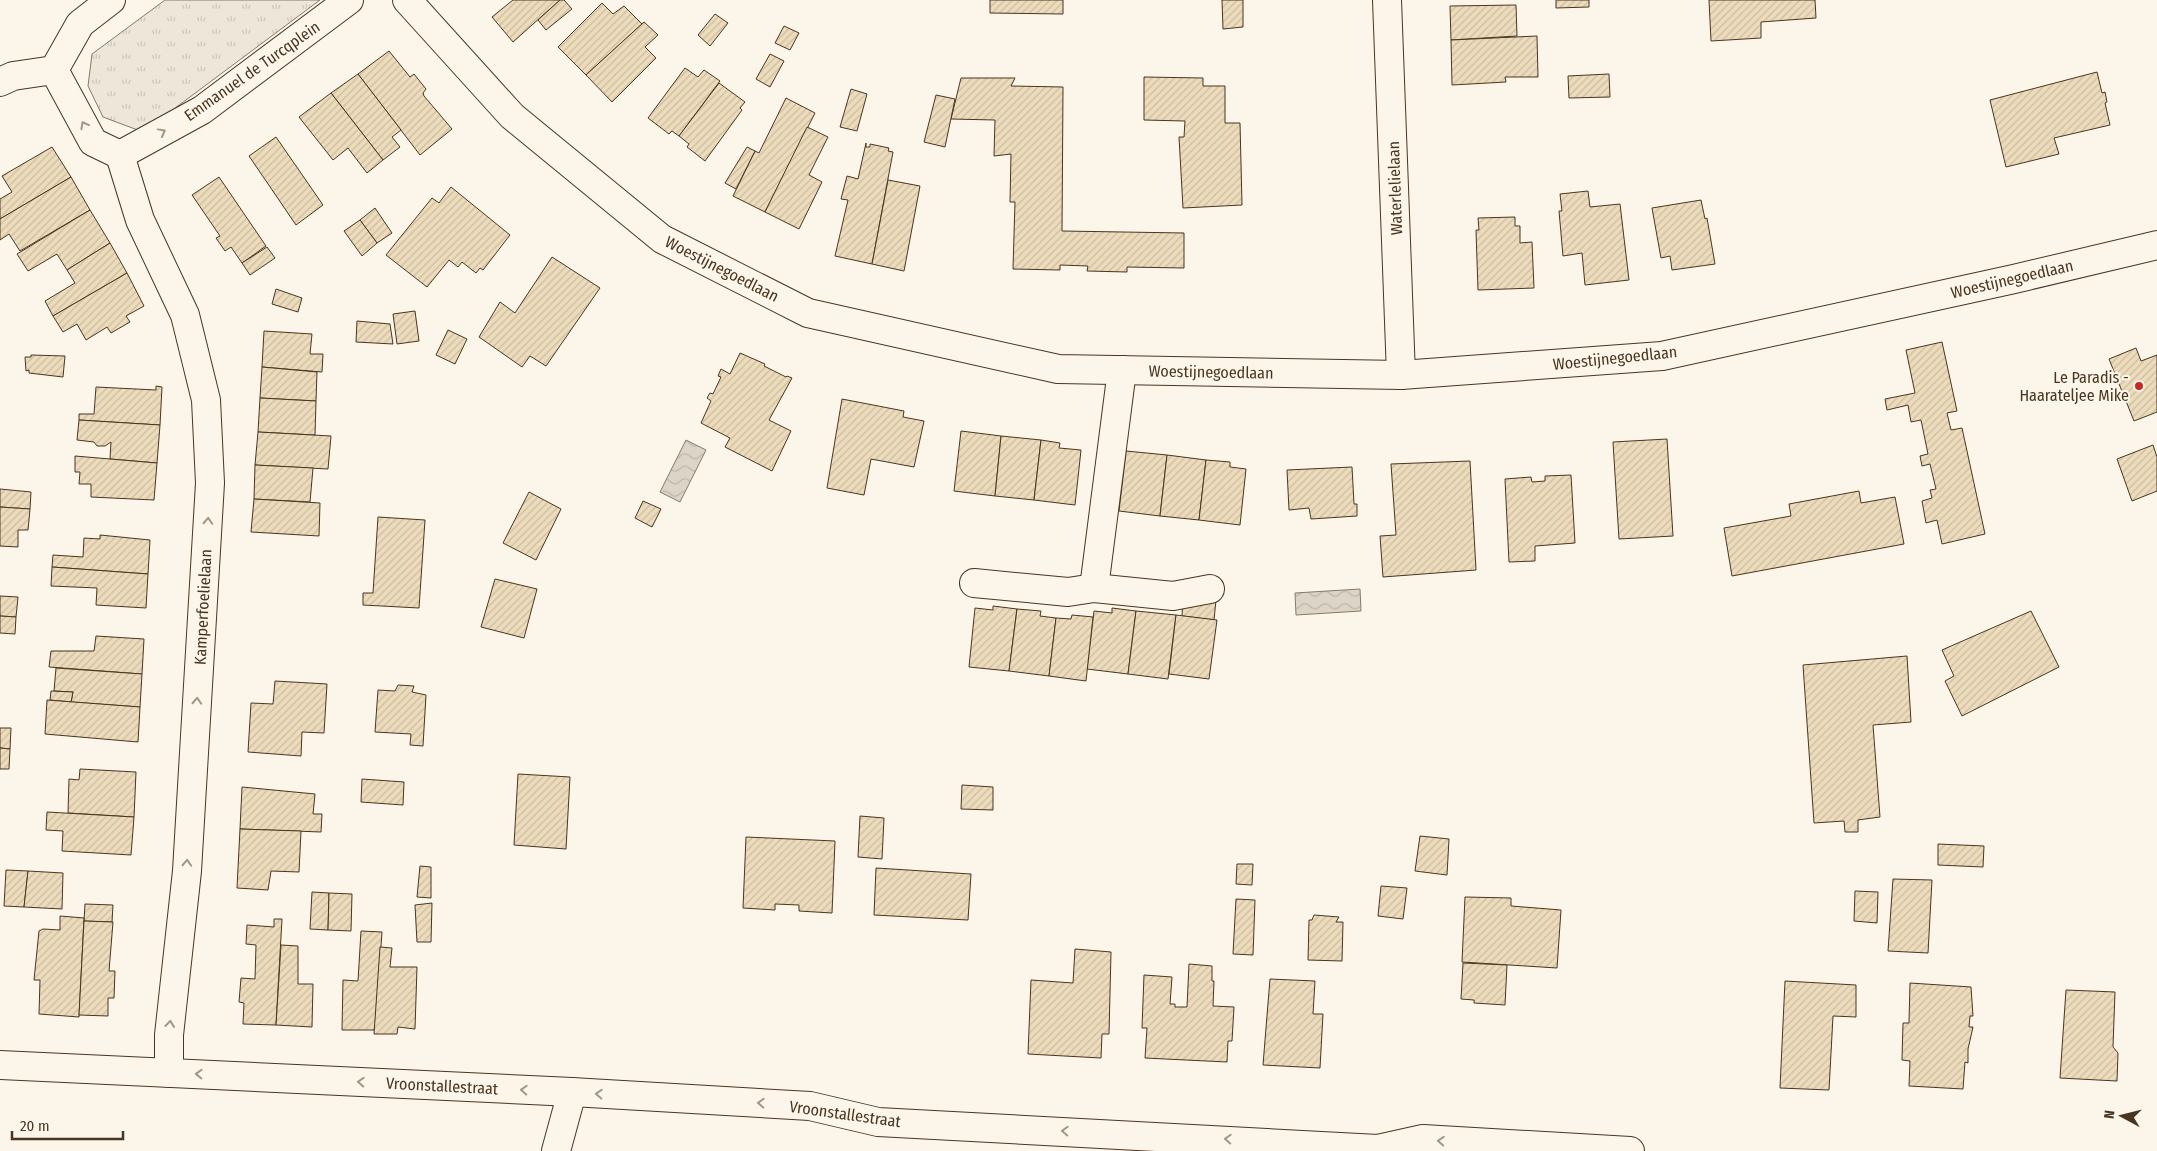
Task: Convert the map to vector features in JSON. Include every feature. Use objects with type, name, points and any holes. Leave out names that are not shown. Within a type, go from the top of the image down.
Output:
[{"type":"street","points":[[54,70],[80,24],[111,0]]},
{"type":"street","name":"Emmanuel de Turcqplein","points":[[120,155],[202,110],[349,0]]},
{"type":"street","name":"Woestijnegoedlaan","points":[[407,0],[512,116],[662,239],[808,313],[1058,369],[1401,375],[1662,356],[2014,279],[2157,245]]},
{"type":"street","name":"Waterlelielaan","points":[[1387,0],[1401,375]]},
{"type":"street","points":[[0,82],[13,76],[54,70]]},
{"type":"street","points":[[54,70],[94,142],[120,155]]},
{"type":"street","name":"Kamperfoelielaan","points":[[120,155],[140,220],[186,315],[206,400],[209,502],[187,871],[169,1035],[169,1073]]},
{"type":"street","points":[[1094,588],[1122,370]]},
{"type":"street","points":[[974,583],[1068,592],[1094,588],[1173,596],[1210,589]]},
{"type":"street","name":"Vroonstallestraat","points":[[0,1065],[572,1092],[810,1106],[878,1122],[1256,1146],[1378,1148],[1423,1139],[1482,1147],[1630,1151]]},
{"type":"street","points":[[556,1151],[572,1092]]},
{"type":"green space","points":[[165,0],[320,0],[143,132],[103,117],[88,86],[92,54]]},
{"type":"water","points":[[686,440],[706,450],[680,502],[660,492]]},
{"type":"water","points":[[1360,589],[1361,611],[1296,615],[1295,593]]},
{"type":"building","points":[[513,0],[560,0],[513,42],[492,17]]},
{"type":"building","points":[[560,0],[564,0],[572,9],[546,30],[538,20]]},
{"type":"building","points":[[990,0],[1063,0],[1063,14],[990,13]]},
{"type":"building","points":[[1222,0],[1243,0],[1243,27],[1223,29]]},
{"type":"building","points":[[1556,0],[1589,0],[1589,7],[1556,8]]},
{"type":"building","points":[[1709,0],[1815,0],[1816,18],[1761,22],[1761,38],[1711,41]]},
{"type":"building","points":[[602,3],[613,14],[624,6],[642,24],[586,75],[558,47]]},
{"type":"building","points":[[1516,5],[1517,36],[1451,40],[1450,6]]},
{"type":"building","points":[[715,14],[728,23],[710,46],[698,35]]},
{"type":"building","points":[[644,22],[658,35],[645,47],[656,58],[612,102],[586,75]]},
{"type":"building","points":[[784,26],[799,33],[790,50],[775,43]]},
{"type":"building","points":[[1537,36],[1538,77],[1505,77],[1506,82],[1452,85],[1451,40]]},
{"type":"building","points":[[389,51],[410,77],[414,74],[426,89],[423,93],[424,96],[452,129],[420,155],[358,74]]},
{"type":"building","points":[[770,54],[784,61],[770,87],[756,79]]},
{"type":"building","points":[[685,68],[698,77],[704,70],[720,81],[679,136],[672,131],[669,134],[648,118]]},
{"type":"building","points":[[2097,72],[2102,93],[2105,92],[2107,102],[2105,103],[2110,125],[2054,138],[2059,154],[2006,167],[1990,100]]},
{"type":"building","points":[[358,74],[401,130],[392,137],[400,147],[383,160],[331,93]]},
{"type":"building","points":[[1609,74],[1610,97],[1569,98],[1568,76]]},
{"type":"building","points":[[1144,77],[1203,78],[1203,86],[1225,86],[1225,123],[1240,123],[1242,205],[1183,208],[1179,137],[1184,137],[1185,121],[1144,120]]},
{"type":"building","points":[[961,78],[1015,78],[1011,86],[1063,87],[1062,231],[1184,233],[1184,268],[1127,267],[1127,272],[1087,271],[1088,266],[1060,265],[1060,270],[1013,269],[1015,202],[1010,202],[1011,154],[994,156],[995,120],[951,119]]},
{"type":"building","points":[[719,83],[745,102],[740,108],[742,110],[705,161],[687,147],[689,144],[679,136]]},
{"type":"building","points":[[851,89],[867,94],[857,131],[840,127]]},
{"type":"building","points":[[331,93],[383,160],[367,173],[348,148],[333,160],[299,117]]},
{"type":"building","points":[[936,95],[955,99],[945,147],[924,142]]},
{"type":"building","points":[[786,98],[815,113],[765,212],[733,196],[755,151],[759,153]]},
{"type":"building","points":[[807,127],[828,137],[809,175],[822,182],[799,229],[765,212]]},
{"type":"building","points":[[276,137],[323,205],[296,225],[249,156]]},
{"type":"building","points":[[866,143],[866,147],[870,147],[870,144],[889,148],[888,151],[893,152],[872,264],[835,256],[848,200],[841,199],[847,176],[858,179]]},
{"type":"building","points":[[52,147],[71,177],[0,219],[0,199],[12,192],[2,176]]},
{"type":"building","points":[[747,147],[755,151],[736,189],[725,183]]},
{"type":"building","points":[[71,177],[90,210],[20,251],[9,234],[0,240],[0,219]]},
{"type":"building","points":[[219,177],[266,246],[242,263],[231,247],[225,251],[216,238],[220,236],[192,195]]},
{"type":"building","points":[[888,180],[920,186],[904,271],[872,264]]},
{"type":"building","points":[[451,187],[510,235],[483,270],[480,268],[476,273],[462,262],[458,267],[449,260],[427,287],[386,255],[432,198],[439,203]]},
{"type":"building","points":[[1588,191],[1590,207],[1620,204],[1629,280],[1585,285],[1582,253],[1563,256],[1559,211],[1562,211],[1560,194]]},
{"type":"building","points":[[1701,200],[1705,219],[1707,218],[1715,264],[1672,270],[1670,256],[1661,258],[1652,208]]},
{"type":"building","points":[[375,208],[392,233],[377,243],[360,220]]},
{"type":"building","points":[[90,210],[110,243],[67,270],[57,254],[28,271],[17,254]]},
{"type":"building","points":[[1515,217],[1515,226],[1520,226],[1520,243],[1532,242],[1534,288],[1478,290],[1476,230],[1479,230],[1478,218]]},
{"type":"building","points":[[360,220],[377,243],[362,256],[344,231]]},
{"type":"building","points":[[110,243],[127,273],[53,316],[45,301],[75,283],[67,270]]},
{"type":"building","points":[[267,247],[275,258],[250,275],[242,263]]},
{"type":"building","points":[[552,257],[600,288],[546,366],[530,356],[522,367],[479,337],[500,302],[515,313]]},
{"type":"building","points":[[127,273],[144,306],[126,316],[130,322],[111,333],[107,327],[86,340],[77,324],[63,332],[53,316]]},
{"type":"building","points":[[276,289],[302,298],[298,312],[272,304]]},
{"type":"building","points":[[415,311],[419,341],[397,344],[393,314]]},
{"type":"building","points":[[357,321],[390,324],[393,344],[356,342]]},
{"type":"building","points":[[448,330],[467,339],[455,364],[436,355]]},
{"type":"building","points":[[264,331],[312,334],[310,354],[323,354],[322,372],[262,367]]},
{"type":"building","points":[[1942,342],[1957,411],[1947,413],[1951,430],[1962,428],[1985,534],[1942,544],[1937,520],[1926,523],[1922,501],[1932,498],[1930,490],[1936,489],[1930,464],[1922,466],[1920,456],[1928,454],[1921,420],[1911,422],[1908,405],[1887,410],[1885,399],[1915,393],[1906,350]]},
{"type":"building","name":"Le Paradis - Haarateljee Mike","points":[[2136,348],[2141,361],[2157,355],[2157,412],[2134,421],[2109,359]]},
{"type":"building","points":[[740,353],[765,364],[764,366],[786,377],[792,378],[769,420],[791,431],[772,471],[725,447],[730,438],[701,423],[711,401],[707,398],[710,393],[713,394],[721,377],[718,376],[721,369],[730,374]]},
{"type":"building","points":[[31,355],[65,356],[63,377],[26,371],[25,357],[31,357]]},
{"type":"building","points":[[262,367],[317,372],[316,401],[260,398]]},
{"type":"building","points":[[156,386],[162,387],[160,425],[79,420],[79,414],[94,414],[96,387],[156,390]]},
{"type":"building","points":[[260,398],[316,401],[315,435],[258,432]]},
{"type":"building","points":[[842,399],[904,411],[903,417],[924,421],[914,467],[871,459],[864,495],[827,488]]},
{"type":"building","points":[[79,420],[160,425],[157,463],[110,459],[111,442],[105,446],[97,446],[94,442],[77,440]]},
{"type":"building","points":[[961,431],[1001,436],[995,496],[954,491]]},
{"type":"building","points":[[258,432],[331,436],[328,469],[255,465]]},
{"type":"building","points":[[1001,436],[1041,440],[1034,500],[995,496]]},
{"type":"building","points":[[1667,439],[1673,536],[1619,539],[1613,442]]},
{"type":"building","points":[[1041,440],[1060,443],[1059,448],[1081,450],[1075,505],[1034,500]]},
{"type":"building","points":[[2153,445],[2157,457],[2157,491],[2132,501],[2117,459]]},
{"type":"building","points":[[1126,451],[1167,455],[1160,516],[1119,511]]},
{"type":"building","points":[[1167,455],[1206,460],[1199,520],[1160,516]]},
{"type":"building","points":[[75,456],[157,463],[154,500],[91,497],[91,484],[79,484],[80,472],[75,472]]},
{"type":"building","points":[[1206,460],[1230,462],[1230,467],[1246,469],[1240,525],[1199,520]]},
{"type":"building","points":[[1470,461],[1476,570],[1383,577],[1380,536],[1396,535],[1391,464]]},
{"type":"building","points":[[255,465],[313,468],[310,502],[254,499]]},
{"type":"building","points":[[1352,467],[1354,504],[1357,504],[1357,516],[1311,519],[1309,508],[1289,510],[1287,470]]},
{"type":"building","points":[[1571,475],[1575,543],[1535,546],[1535,561],[1509,562],[1505,479],[1531,477],[1532,482],[1545,481],[1545,476]]},
{"type":"building","points":[[0,489],[31,492],[30,509],[0,507]]},
{"type":"building","points":[[1859,491],[1861,503],[1895,497],[1904,544],[1732,576],[1724,528],[1791,516],[1789,504]]},
{"type":"building","points":[[529,492],[561,509],[536,560],[503,543]]},
{"type":"building","points":[[254,499],[320,503],[319,536],[251,532]]},
{"type":"building","points":[[643,501],[661,509],[652,527],[635,518]]},
{"type":"building","points":[[0,507],[30,509],[28,530],[18,530],[18,547],[0,546]]},
{"type":"building","points":[[378,517],[425,520],[419,608],[363,605],[363,593],[373,593]]},
{"type":"building","points":[[100,535],[150,540],[148,574],[52,567],[53,555],[83,557],[84,538],[100,539]]},
{"type":"building","points":[[52,567],[148,574],[146,608],[96,605],[97,588],[51,586]]},
{"type":"building","points":[[495,579],[537,589],[524,638],[481,627]]},
{"type":"building","points":[[0,596],[18,597],[16,617],[0,616]]},
{"type":"building","points":[[1183,596],[1216,600],[1214,620],[1182,616]]},
{"type":"building","points":[[993,606],[1017,609],[1009,671],[969,667],[975,608],[993,610]]},
{"type":"building","points":[[1112,608],[1136,611],[1128,674],[1087,669],[1094,611],[1112,613]]},
{"type":"building","points":[[1017,609],[1041,611],[1040,616],[1056,618],[1049,676],[1009,671]]},
{"type":"building","points":[[1136,611],[1176,615],[1168,679],[1128,674]]},
{"type":"building","points":[[2031,611],[2059,667],[1962,716],[1945,681],[1954,676],[1942,650]]},
{"type":"building","points":[[1072,615],[1093,617],[1086,681],[1049,676],[1056,618],[1071,619]]},
{"type":"building","points":[[1176,615],[1217,620],[1209,679],[1169,674]]},
{"type":"building","points":[[0,616],[16,617],[15,634],[0,633]]},
{"type":"building","points":[[96,636],[144,639],[142,674],[49,667],[51,651],[94,651]]},
{"type":"building","points":[[1907,656],[1911,722],[1873,725],[1880,817],[1858,820],[1858,832],[1845,832],[1844,821],[1814,823],[1803,665]]},
{"type":"building","points":[[56,668],[142,674],[140,707],[71,702],[73,692],[54,691]]},
{"type":"building","points":[[275,681],[327,684],[324,733],[302,732],[301,756],[248,752],[251,703],[273,704]]},
{"type":"building","points":[[398,685],[414,686],[412,692],[426,695],[423,746],[410,745],[411,734],[375,732],[378,690],[395,691]]},
{"type":"building","points":[[51,691],[73,692],[71,702],[50,700]]},
{"type":"building","points":[[47,700],[140,707],[138,742],[45,734]]},
{"type":"building","points":[[0,728],[11,728],[10,749],[0,748]]},
{"type":"building","points":[[0,748],[10,749],[9,769],[0,769]]},
{"type":"building","points":[[80,769],[136,772],[134,817],[68,813],[69,779],[79,780]]},
{"type":"building","points":[[518,774],[570,777],[566,849],[514,845]]},
{"type":"building","points":[[362,779],[404,782],[403,805],[361,802]]},
{"type":"building","points":[[962,785],[993,787],[993,810],[961,809]]},
{"type":"building","points":[[242,787],[315,794],[313,814],[322,814],[321,832],[240,829]]},
{"type":"building","points":[[47,812],[134,817],[131,855],[62,851],[63,831],[46,830]]},
{"type":"building","points":[[860,816],[884,818],[882,859],[858,857]]},
{"type":"building","points":[[240,829],[301,831],[299,872],[271,871],[268,890],[237,888]]},
{"type":"building","points":[[1420,836],[1449,839],[1447,875],[1415,871]]},
{"type":"building","points":[[746,837],[835,841],[832,913],[799,911],[799,905],[775,904],[775,910],[743,908]]},
{"type":"building","points":[[1938,844],[1984,846],[1983,867],[1938,865]]},
{"type":"building","points":[[1237,864],[1253,864],[1252,885],[1236,884]]},
{"type":"building","points":[[420,866],[431,867],[431,898],[417,897]]},
{"type":"building","points":[[876,868],[971,874],[968,920],[874,915]]},
{"type":"building","points":[[6,870],[28,871],[24,907],[4,906]]},
{"type":"building","points":[[28,871],[63,873],[62,909],[24,907]]},
{"type":"building","points":[[1893,879],[1932,880],[1928,953],[1888,951]]},
{"type":"building","points":[[1381,886],[1407,888],[1403,919],[1378,916]]},
{"type":"building","points":[[1855,891],[1878,892],[1877,923],[1854,921]]},
{"type":"building","points":[[312,892],[329,893],[328,930],[310,929]]},
{"type":"building","points":[[329,893],[352,894],[351,931],[328,930]]},
{"type":"building","points":[[1465,897],[1511,898],[1511,906],[1561,910],[1557,968],[1462,962]]},
{"type":"building","points":[[1236,899],[1255,900],[1253,955],[1233,954]]},
{"type":"building","points":[[432,903],[431,942],[417,942],[415,905]]},
{"type":"building","points":[[85,904],[113,905],[112,922],[84,921]]},
{"type":"building","points":[[1314,915],[1339,917],[1336,922],[1343,922],[1342,961],[1308,960],[1309,920],[1312,920]]},
{"type":"building","points":[[60,916],[84,918],[79,1017],[39,1014],[40,980],[34,980],[39,931],[43,929],[60,930]]},
{"type":"building","points":[[274,919],[282,919],[276,1025],[243,1024],[244,1003],[239,1002],[241,978],[255,979],[256,945],[246,944],[247,925],[274,927]]},
{"type":"building","points":[[84,921],[113,922],[109,971],[115,971],[114,998],[108,998],[108,1016],[79,1015]]},
{"type":"building","points":[[361,931],[382,932],[375,1030],[342,1030],[343,980],[358,981]]},
{"type":"building","points":[[281,945],[298,946],[298,984],[313,984],[312,1027],[276,1025]]},
{"type":"building","points":[[380,947],[392,948],[390,967],[417,967],[415,1029],[398,1027],[397,1034],[374,1034]]},
{"type":"building","points":[[1075,949],[1111,952],[1109,1034],[1102,1034],[1101,1058],[1028,1054],[1031,980],[1073,983]]},
{"type":"building","points":[[1463,963],[1507,965],[1505,1005],[1474,1003],[1474,1000],[1461,999]]},
{"type":"building","points":[[1189,964],[1212,966],[1212,981],[1214,981],[1213,1006],[1234,1007],[1232,1041],[1228,1041],[1227,1062],[1145,1058],[1147,1028],[1142,1028],[1144,975],[1172,977],[1170,1004],[1175,1004],[1175,1007],[1187,1007]]},
{"type":"building","points":[[1270,979],[1315,981],[1313,1014],[1323,1014],[1320,1068],[1263,1065]]},
{"type":"building","points":[[1785,981],[1856,985],[1856,1017],[1833,1016],[1829,1090],[1780,1088]]},
{"type":"building","points":[[1910,983],[1971,987],[1973,1016],[1970,1016],[1969,1027],[1973,1027],[1968,1049],[1968,1063],[1965,1062],[1963,1089],[1909,1086],[1910,1061],[1902,1060],[1903,1023],[1909,1023]]},
{"type":"building","points":[[2066,990],[2115,992],[2113,1047],[2118,1053],[2117,1081],[2060,1078]]},
{"type":"place","name":"Le Paradis - Haarateljee Mike","points":[[2139,386]]}]
